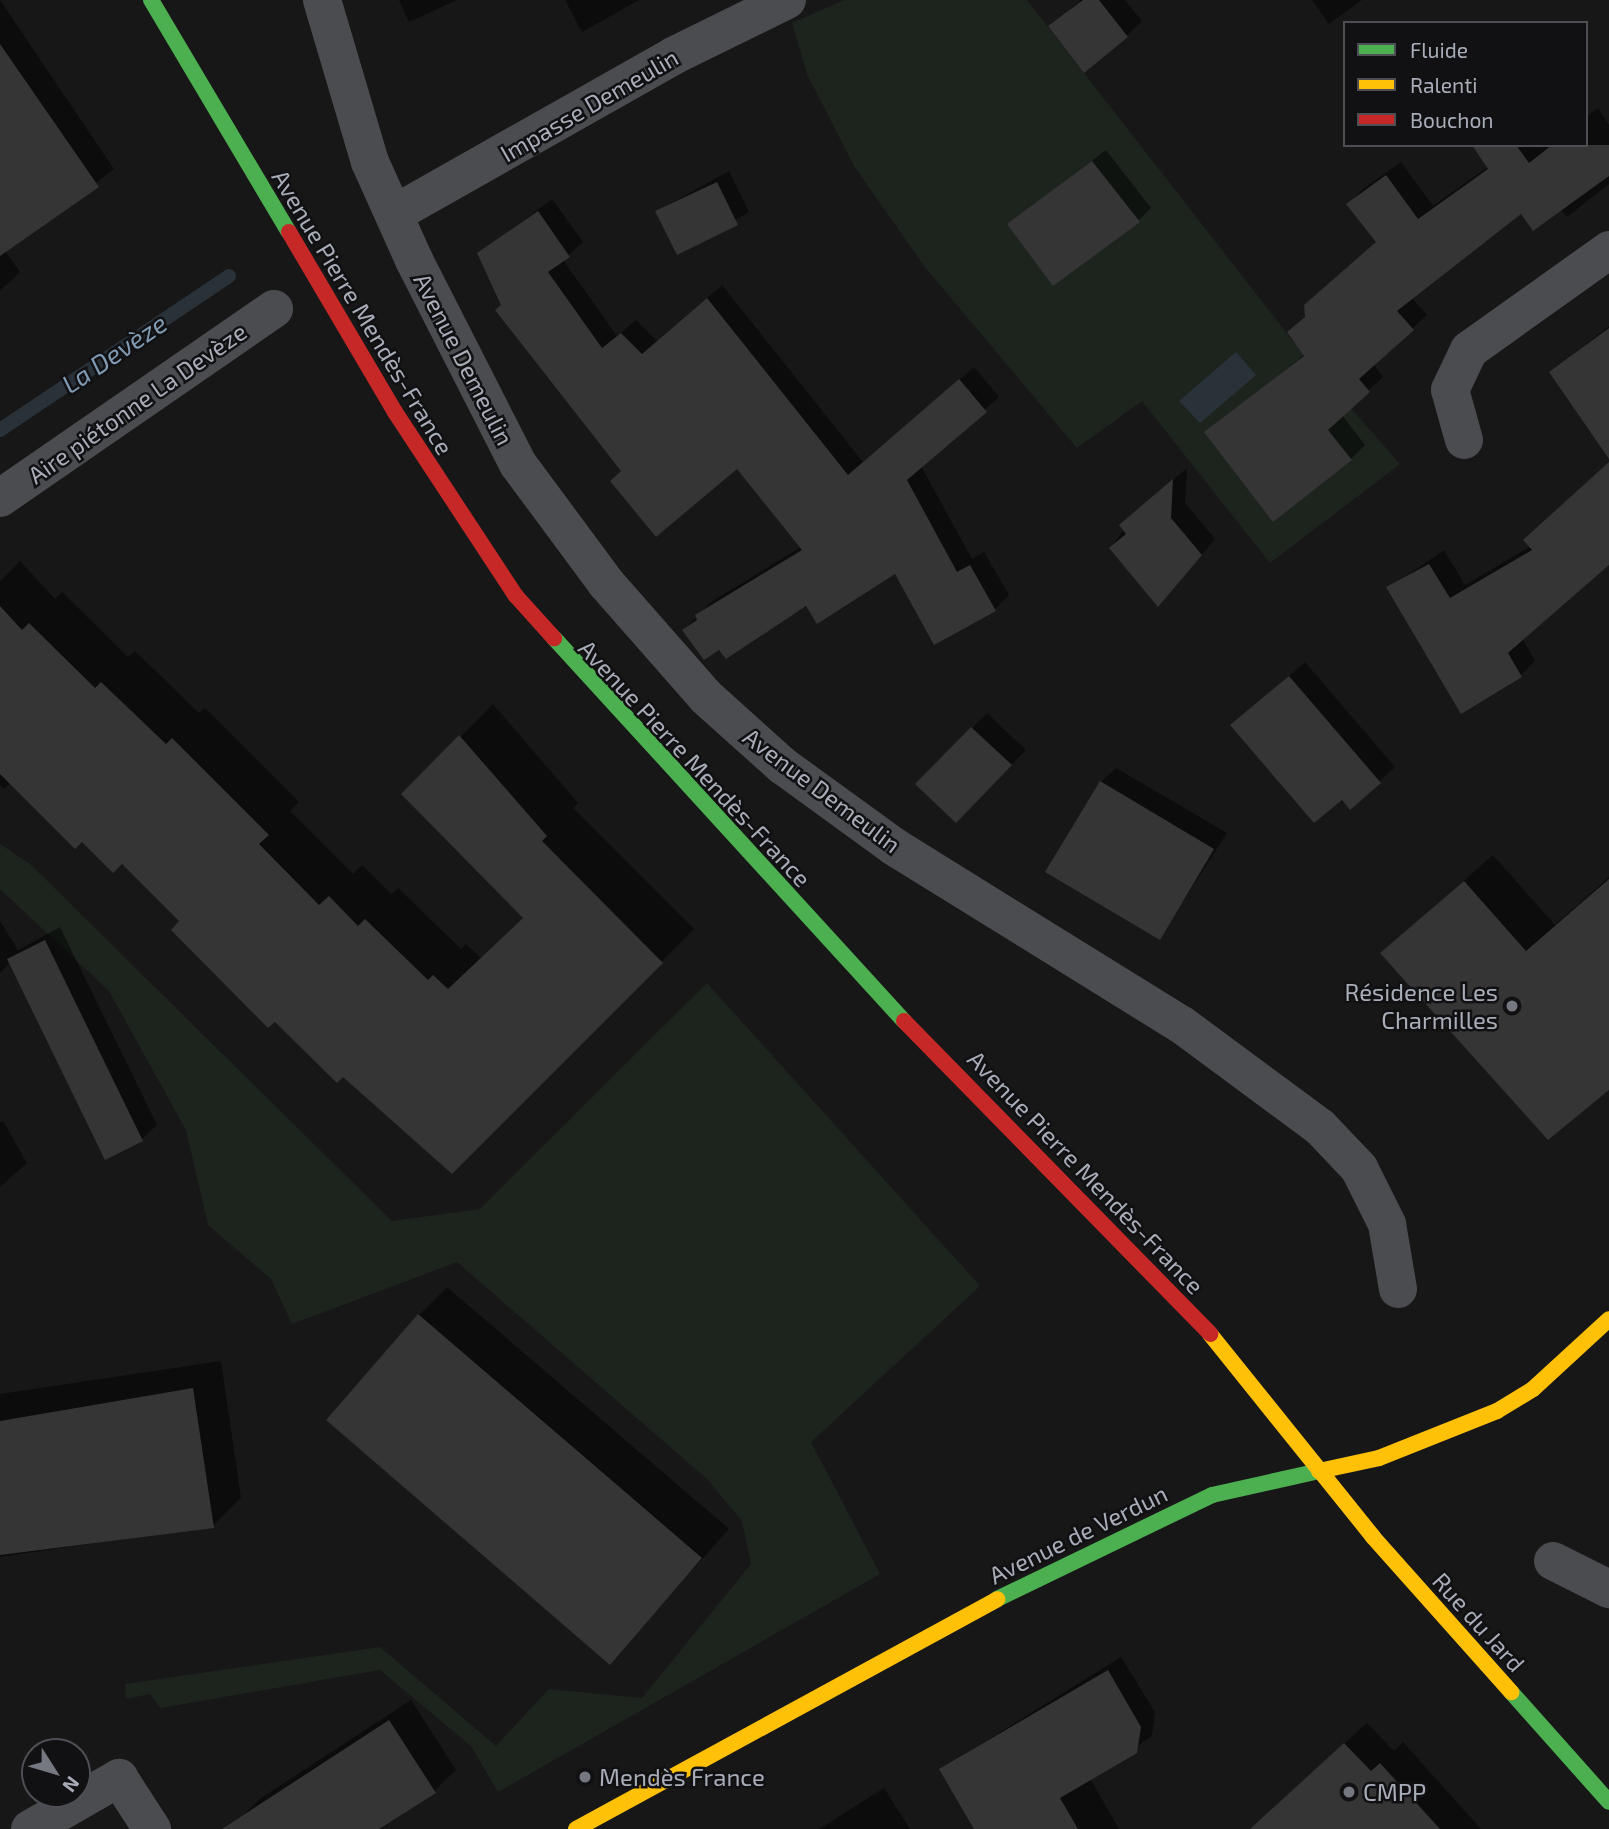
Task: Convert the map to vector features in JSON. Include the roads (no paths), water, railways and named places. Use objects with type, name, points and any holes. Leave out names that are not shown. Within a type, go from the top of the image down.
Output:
[{"type":"street","name":"Avenue Pierre Mendès-France","points":[[151,0],[395,412],[516,596],[839,953],[1233,1358],[1318,1471]]},
{"type":"street","name":"Avenue Demeulin","points":[[322,0],[370,162],[394,214],[518,464],[606,583],[706,697],[783,766],[893,846],[1182,1025],[1320,1127],[1359,1168],[1387,1224],[1398,1289]]},
{"type":"street","name":"Impasse Demeulin","points":[[394,214],[673,56],[787,0]]},
{"type":"street","points":[[1464,440],[1450,390],[1469,350],[1609,250]]},
{"type":"street","name":"Aire piétonne La Devèze","points":[[0,498],[274,309]]},
{"type":"street","name":"Avenue de Verdun","points":[[576,1829],[930,1631],[1186,1507],[1256,1482],[1379,1458],[1497,1411],[1534,1389],[1609,1319]]},
{"type":"street","name":"Rue du Jard","points":[[1318,1471],[1609,1802]]},
{"type":"street","points":[[1553,1562],[1609,1589]]},
{"type":"street","points":[[30,1829],[119,1778],[152,1829]]},
{"type":"waterway","name":"La Devèze","points":[[0,430],[229,276]]},
{"type":"place","name":"Résidence Les Charmilles","points":[[1512,1006]]},
{"type":"place","name":"Mendès France","points":[[585,1777]]},
{"type":"place","name":"CMPP","points":[[1349,1792]]}]
